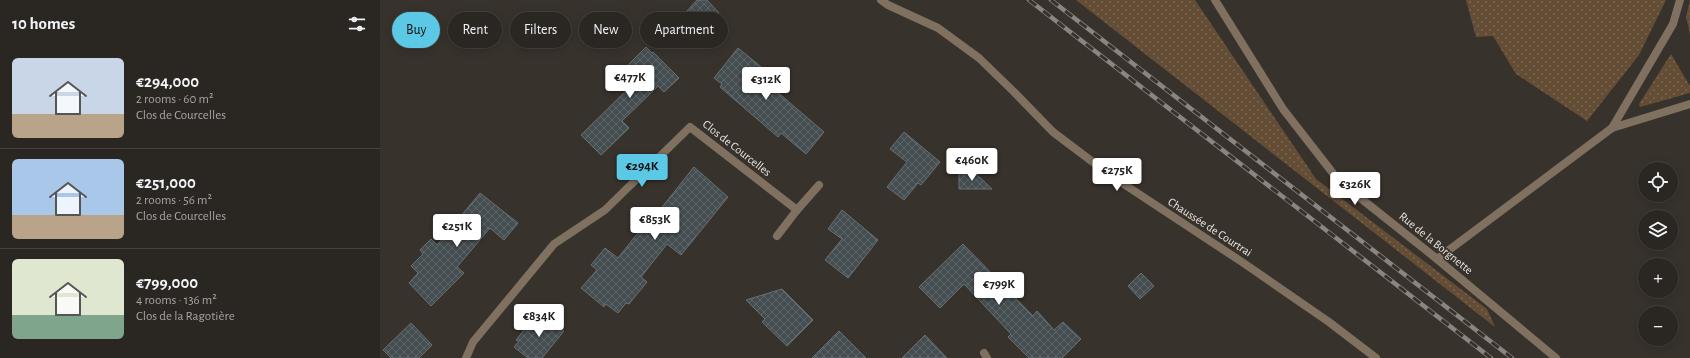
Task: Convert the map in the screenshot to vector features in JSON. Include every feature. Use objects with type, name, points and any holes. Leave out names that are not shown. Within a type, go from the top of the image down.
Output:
[{"type":"street","name":"Chaussée de Courtrai","points":[[882,0],[888,5],[938,28],[979,58],[1053,132],[1110,175],[1242,262],[1329,322],[1376,358]]},
{"type":"street","name":"Rue de la Borgnette","points":[[1214,0],[1283,109],[1339,181],[1437,259],[1556,358]]},
{"type":"street","points":[[1612,128],[1672,24],[1680,0]]},
{"type":"street","points":[[1437,259],[1612,128],[1690,104]]},
{"type":"street","name":"Clos de Courcelles","points":[[466,358],[473,342],[554,244],[605,210],[690,127],[797,210]]},
{"type":"street","points":[[777,236],[819,185]]},
{"type":"shaded area","points":[[1076,0],[1195,0],[1316,179],[1487,309],[1495,327]]},
{"type":"shaded area","points":[[1466,0],[1666,0],[1639,55],[1587,121],[1516,74],[1493,36],[1476,37]]},
{"type":"shaded area","points":[[1690,0],[1690,34],[1686,17]]},
{"type":"shaded area","points":[[1671,54],[1690,86],[1690,93],[1640,107],[1639,104]]},
{"type":"building","points":[[697,0],[707,0],[718,12],[688,12],[687,11]]},
{"type":"building","points":[[645,48],[647,48],[679,78],[664,92],[658,86],[622,121],[629,128],[601,155],[581,135],[631,86],[620,73]]},
{"type":"building","points":[[738,48],[782,84],[776,91],[824,132],[806,154],[781,133],[778,137],[720,87],[722,84],[714,78]]},
{"type":"building","points":[[904,132],[940,162],[921,185],[918,183],[904,200],[887,187],[907,162],[890,149]]},
{"type":"building","points":[[694,167],[728,197],[681,255],[667,244],[641,277],[647,282],[629,304],[626,303],[618,313],[606,304],[604,307],[581,288],[597,270],[591,265],[605,248],[618,258],[657,209],[659,211]]},
{"type":"building","points":[[959,172],[974,172],[992,189],[959,189]]},
{"type":"building","points":[[480,193],[518,223],[504,240],[490,228],[457,267],[464,273],[431,306],[409,283],[418,273],[411,266],[423,254],[420,250],[431,239],[437,245]]},
{"type":"building","points":[[842,210],[878,240],[848,278],[825,260],[842,239],[828,229]]},
{"type":"building","points":[[963,244],[1033,316],[1037,311],[1054,330],[1063,322],[1081,339],[1062,358],[1029,358],[1008,337],[1011,334],[964,284],[940,308],[919,287]]},
{"type":"building","points":[[1141,273],[1154,286],[1140,299],[1128,286]]},
{"type":"building","points":[[782,289],[813,320],[787,346],[762,322],[765,319],[746,300]]},
{"type":"building","points":[[542,313],[564,331],[542,358],[528,358],[514,347],[519,341],[516,340],[528,325],[530,327]]},
{"type":"building","points":[[411,323],[432,345],[419,358],[391,358],[383,350]]},
{"type":"building","points":[[839,331],[866,358],[812,358]]},
{"type":"building","points":[[925,335],[947,358],[902,358]]},
{"type":"railway","points":[[1029,0],[1491,358]]},
{"type":"railway","points":[[1051,0],[1512,358]]}]
